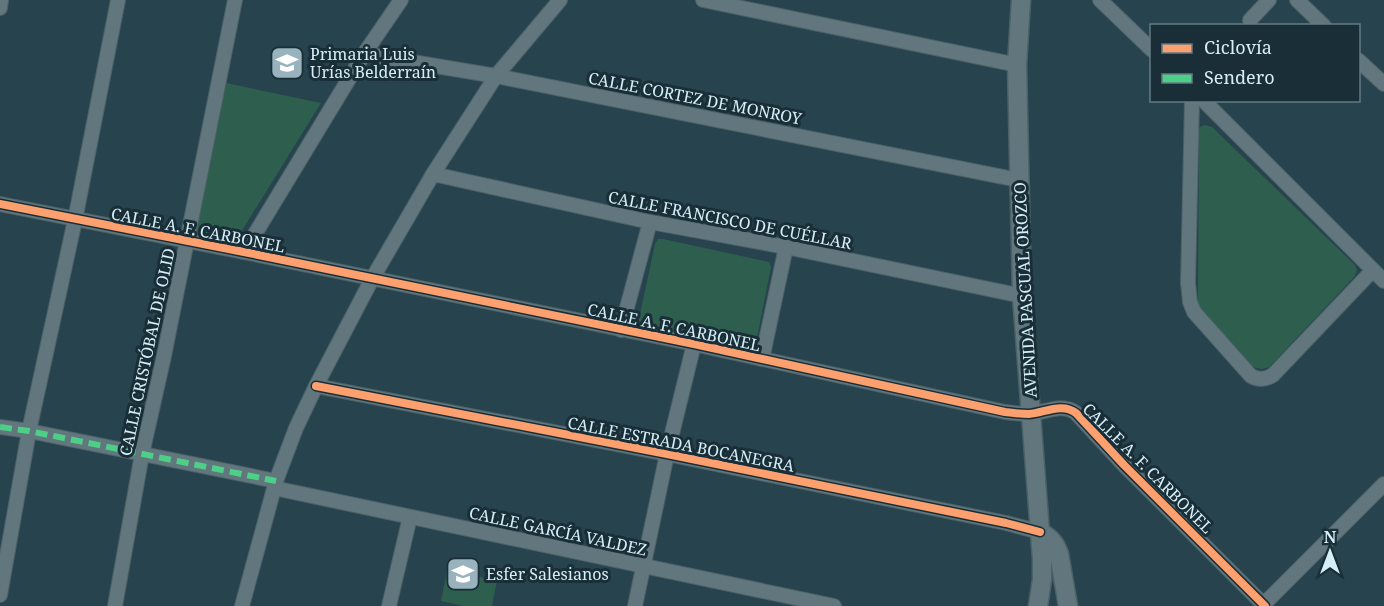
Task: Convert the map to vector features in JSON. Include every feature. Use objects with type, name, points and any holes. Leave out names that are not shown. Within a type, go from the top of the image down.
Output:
[{"type":"main road","name":"AVENIDA PASCUAL OROZCO","points":[[1021,0],[1017,65],[1018,180],[1022,296],[1040,532],[1042,580],[1038,606]]},
{"type":"main road","points":[[1040,532],[1056,545],[1068,606]]},
{"type":"street","points":[[0,8],[2,0]]},
{"type":"street","points":[[0,595],[29,431],[75,220],[118,0]]},
{"type":"street","name":"CALLE CRISTÓBAL DE OLID","points":[[115,606],[142,454],[164,356],[235,0]]},
{"type":"street","points":[[244,252],[364,54],[401,0]]},
{"type":"street","points":[[242,606],[275,485],[296,428],[372,279],[433,174],[496,75],[561,0]]},
{"type":"street","points":[[703,0],[1017,65]]},
{"type":"street","points":[[1100,0],[1150,48]]},
{"type":"street","points":[[1250,20],[1269,0]]},
{"type":"street","points":[[1297,0],[1322,24]]},
{"type":"street","name":"CALLE CORTEZ DE MONROY","points":[[364,54],[496,75],[1018,180]]},
{"type":"street","points":[[1360,61],[1384,84]]},
{"type":"street","points":[[1192,102],[1188,283],[1190,302],[1194,312],[1251,376],[1262,379],[1273,375],[1373,270]]},
{"type":"street","points":[[1205,102],[1384,280]]},
{"type":"street","name":"CALLE FRANCISCO DE CUÉLLAR","points":[[433,174],[650,222],[786,247],[1022,296]]},
{"type":"street","name":"CALLE A. F. CARBONEL","points":[[0,204],[694,344],[1005,412],[1031,413],[1063,408],[1072,410],[1264,605]]},
{"type":"street","points":[[621,330],[650,222]]},
{"type":"street","points":[[762,359],[786,247]]},
{"type":"street","points":[[635,606],[667,454],[694,344]]},
{"type":"street","name":"CALLE ESTRADA BOCANEGRA","points":[[316,386],[667,454],[1006,523],[1040,532]]},
{"type":"street","name":"CALLE GARCÍA VALDEZ","points":[[0,427],[142,454],[410,517],[644,565],[778,600],[834,606]]},
{"type":"street","points":[[1264,605],[1384,484]]},
{"type":"street","points":[[389,606],[410,517]]},
{"type":"green space","points":[[226,83],[321,103],[235,242],[191,234]]},
{"type":"green space","points":[[1205,125],[1212,127],[1355,265],[1357,270],[1355,276],[1269,367],[1262,369],[1253,367],[1200,310],[1198,304],[1199,132],[1200,127]]},
{"type":"green space","points":[[658,239],[769,262],[771,267],[755,348],[752,352],[637,328]]},
{"type":"green space","points":[[447,571],[497,580],[492,606],[464,606],[441,601]]},
{"type":"marked path","points":[[0,427],[276,481]]},
{"type":"cycle path","points":[[0,204],[694,344],[1005,412],[1029,414],[1065,408],[1076,413],[1124,465],[1265,606]]},
{"type":"cycle path","points":[[316,386],[667,454],[1006,523],[1040,532]]},
{"type":"place","name":"Primaria Luis Urías Belderraín","points":[[287,63]]},
{"type":"place","name":"Esfer Salesianos","points":[[463,574]]}]
